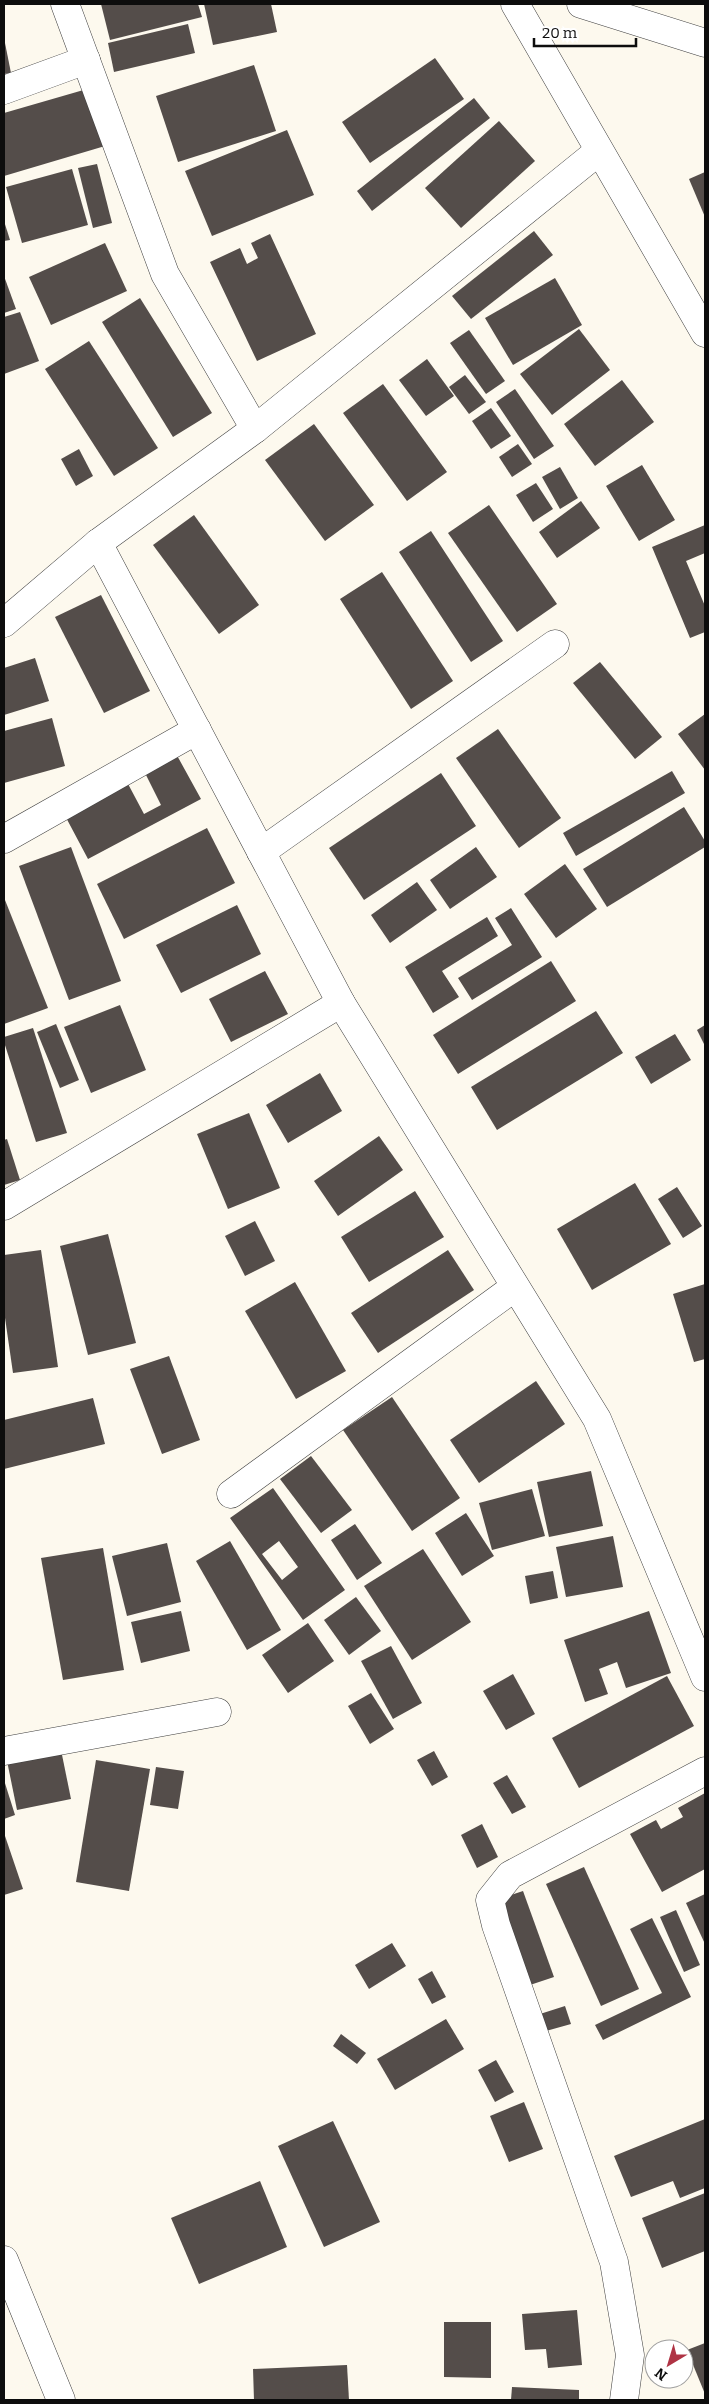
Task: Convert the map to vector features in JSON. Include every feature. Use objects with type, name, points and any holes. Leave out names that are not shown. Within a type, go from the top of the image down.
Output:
[{"type":"street","points":[[65,4],[165,274],[255,429]]},
{"type":"street","points":[[515,4],[705,333]]},
{"type":"street","points":[[581,4],[705,43]]},
{"type":"street","points":[[4,90],[86,60]]},
{"type":"street","points":[[4,623],[98,542],[255,429],[599,151]]},
{"type":"street","points":[[98,542],[341,1003],[597,1419],[705,1676]]},
{"type":"street","points":[[261,852],[555,644]]},
{"type":"street","points":[[4,839],[197,730]]},
{"type":"street","points":[[4,1206],[341,1003]]},
{"type":"street","points":[[231,1494],[515,1287]]},
{"type":"street","points":[[4,1751],[216,1712]]},
{"type":"street","points":[[624,2400],[630,2355],[614,2262],[496,1925],[490,1900],[510,1876],[705,1771]]},
{"type":"street","points":[[4,2260],[61,2400]]},
{"type":"building","points":[[101,4],[198,4],[202,17],[110,40]]},
{"type":"building","points":[[204,4],[271,4],[277,32],[213,45]]},
{"type":"building","points":[[188,24],[195,53],[114,72],[108,43]]},
{"type":"building","points":[[4,38],[11,73],[4,74]]},
{"type":"building","points":[[435,58],[464,99],[370,163],[342,122]]},
{"type":"building","points":[[254,65],[276,131],[178,162],[156,96]]},
{"type":"building","points":[[87,89],[105,146],[4,176],[4,113]]},
{"type":"building","points":[[474,98],[490,118],[372,211],[357,191]]},
{"type":"building","points":[[499,121],[535,161],[461,228],[425,188]]},
{"type":"building","points":[[287,130],[314,195],[212,236],[185,171]]},
{"type":"building","points":[[97,164],[112,223],[93,228],[78,168]]},
{"type":"building","points":[[72,169],[88,225],[22,243],[6,187]]},
{"type":"building","points":[[705,172],[705,217],[689,179]]},
{"type":"building","points":[[4,221],[10,240],[4,241]]},
{"type":"building","points":[[534,231],[553,255],[471,319],[452,296]]},
{"type":"building","points":[[270,234],[316,334],[257,361],[210,262],[240,248],[247,264],[258,258],[251,243]]},
{"type":"building","points":[[105,243],[127,291],[51,325],[29,277]]},
{"type":"building","points":[[4,276],[16,309],[4,313]]},
{"type":"building","points":[[555,278],[582,325],[513,365],[485,318]]},
{"type":"building","points":[[140,298],[212,413],[173,437],[102,322]]},
{"type":"building","points":[[20,312],[39,361],[4,374],[4,317]]},
{"type":"building","points":[[579,329],[610,370],[552,415],[520,374]]},
{"type":"building","points":[[469,330],[505,381],[486,394],[450,343]]},
{"type":"building","points":[[89,341],[158,448],[114,476],[45,369]]},
{"type":"building","points":[[427,359],[454,396],[426,416],[399,380]]},
{"type":"building","points":[[465,375],[486,402],[469,414],[449,387]]},
{"type":"building","points":[[622,380],[654,422],[595,466],[564,424]]},
{"type":"building","points":[[383,384],[447,472],[407,501],[343,413]]},
{"type":"building","points":[[515,389],[554,446],[534,459],[496,402]]},
{"type":"building","points":[[491,408],[511,436],[491,449],[472,421]]},
{"type":"building","points":[[314,424],[374,505],[325,541],[265,460]]},
{"type":"building","points":[[518,444],[532,464],[512,477],[499,457]]},
{"type":"building","points":[[79,449],[93,476],[76,486],[61,459]]},
{"type":"building","points":[[642,465],[675,520],[639,541],[606,486]]},
{"type":"building","points":[[560,467],[578,498],[560,509],[542,477]]},
{"type":"building","points":[[536,483],[553,509],[533,522],[516,495]]},
{"type":"building","points":[[581,501],[600,528],[557,558],[539,532]]},
{"type":"building","points":[[489,505],[557,604],[517,632],[448,533]]},
{"type":"building","points":[[194,515],[259,605],[219,634],[153,545]]},
{"type":"building","points":[[705,525],[705,553],[686,561],[705,606],[705,632],[690,638],[652,547]]},
{"type":"building","points":[[431,531],[503,641],[471,662],[399,552]]},
{"type":"building","points":[[382,572],[453,681],[411,709],[340,599]]},
{"type":"building","points":[[101,595],[150,691],[104,713],[55,617]]},
{"type":"building","points":[[35,658],[49,701],[4,715],[4,668]]},
{"type":"building","points":[[600,662],[662,737],[635,759],[573,683]]},
{"type":"building","points":[[705,714],[705,770],[678,734]]},
{"type":"building","points":[[52,718],[65,766],[4,783],[4,731]]},
{"type":"building","points":[[498,729],[561,818],[519,848],[456,758]]},
{"type":"building","points":[[174,750],[201,799],[88,859],[62,810]],"holes":[[[145,773],[161,805],[144,814],[127,782]]]},
{"type":"building","points":[[672,771],[685,793],[576,856],[563,833]]},
{"type":"building","points":[[441,773],[476,826],[364,900],[329,848]]},
{"type":"building","points":[[684,807],[705,841],[705,847],[607,907],[583,869]]},
{"type":"building","points":[[207,828],[235,883],[124,939],[97,884]]},
{"type":"building","points":[[71,847],[121,981],[69,1000],[19,866]]},
{"type":"building","points":[[476,847],[497,877],[450,909],[430,880]]},
{"type":"building","points":[[565,864],[597,909],[556,938],[524,894]]},
{"type":"building","points":[[417,882],[437,910],[390,943],[371,915]]},
{"type":"building","points":[[4,901],[48,1008],[4,1024]]},
{"type":"building","points":[[237,905],[261,954],[181,993],[156,945]]},
{"type":"building","points":[[511,908],[542,957],[472,1000],[458,978],[512,945],[495,918]]},
{"type":"building","points":[[487,917],[498,936],[442,971],[459,997],[433,1013],[405,967]]},
{"type":"building","points":[[551,961],[576,1001],[458,1074],[433,1035]]},
{"type":"building","points":[[265,971],[288,1014],[231,1042],[209,999]]},
{"type":"building","points":[[120,1005],[146,1070],[91,1093],[64,1027]]},
{"type":"building","points":[[596,1011],[623,1053],[497,1130],[471,1087]]},
{"type":"building","points":[[56,1024],[79,1080],[60,1088],[37,1032]]},
{"type":"building","points":[[705,1025],[705,1046],[697,1030]]},
{"type":"building","points":[[33,1028],[67,1133],[36,1142],[4,1042],[4,1037]]},
{"type":"building","points":[[675,1034],[691,1060],[651,1084],[635,1057]]},
{"type":"building","points":[[320,1073],[342,1111],[288,1143],[266,1105]]},
{"type":"building","points":[[249,1113],[280,1188],[228,1209],[197,1134]]},
{"type":"building","points":[[379,1136],[403,1170],[338,1216],[314,1181]]},
{"type":"building","points":[[7,1139],[20,1180],[4,1185],[4,1140]]},
{"type":"building","points":[[635,1183],[671,1244],[592,1290],[557,1229]]},
{"type":"building","points":[[677,1187],[702,1226],[683,1238],[658,1199]]},
{"type":"building","points":[[415,1191],[444,1237],[369,1282],[341,1237]]},
{"type":"building","points":[[255,1221],[275,1261],[245,1276],[225,1236]]},
{"type":"building","points":[[108,1234],[136,1343],[88,1355],[60,1246]]},
{"type":"building","points":[[41,1250],[58,1367],[13,1373],[4,1311],[4,1255]]},
{"type":"building","points":[[448,1250],[474,1290],[378,1353],[351,1313]]},
{"type":"building","points":[[295,1282],[346,1371],[296,1399],[245,1311]]},
{"type":"building","points":[[705,1284],[705,1359],[694,1362],[673,1294]]},
{"type":"building","points":[[169,1356],[200,1440],[162,1454],[130,1369]]},
{"type":"building","points":[[536,1381],[565,1424],[479,1483],[450,1440]]},
{"type":"building","points":[[392,1397],[460,1498],[412,1531],[343,1430]]},
{"type":"building","points":[[93,1398],[105,1444],[4,1469],[4,1420]]},
{"type":"building","points":[[311,1456],[352,1510],[321,1533],[280,1479]]},
{"type":"building","points":[[591,1471],[603,1526],[549,1537],[537,1482]]},
{"type":"building","points":[[273,1488],[345,1590],[303,1620],[230,1518]],"holes":[[[279,1541],[298,1567],[282,1580],[262,1554]]]},
{"type":"building","points":[[532,1489],[545,1536],[492,1550],[479,1503]]},
{"type":"building","points":[[466,1513],[494,1556],[462,1576],[435,1533]]},
{"type":"building","points":[[355,1524],[382,1563],[357,1580],[331,1540]]},
{"type":"building","points":[[613,1536],[623,1587],[566,1597],[556,1547]]},
{"type":"building","points":[[230,1541],[281,1630],[247,1650],[196,1561]]},
{"type":"building","points":[[167,1543],[181,1602],[127,1616],[112,1556]]},
{"type":"building","points":[[103,1548],[124,1670],[63,1680],[41,1558]]},
{"type":"building","points":[[423,1549],[471,1622],[412,1660],[364,1586]]},
{"type":"building","points":[[553,1571],[558,1598],[530,1604],[525,1576]]},
{"type":"building","points":[[356,1597],[381,1631],[349,1655],[324,1620]]},
{"type":"building","points":[[181,1611],[190,1651],[141,1663],[131,1622]]},
{"type":"building","points":[[649,1611],[671,1673],[626,1688],[617,1662],[599,1669],[608,1694],[585,1702],[564,1640]]},
{"type":"building","points":[[308,1623],[334,1661],[288,1693],[262,1655]]},
{"type":"building","points":[[391,1646],[422,1703],[393,1719],[361,1661]]},
{"type":"building","points":[[513,1674],[535,1714],[506,1730],[483,1691]]},
{"type":"building","points":[[667,1676],[694,1726],[579,1788],[552,1738]]},
{"type":"building","points":[[371,1693],[394,1729],[370,1744],[348,1706]]},
{"type":"building","points":[[60,1745],[71,1799],[17,1810],[6,1756]]},
{"type":"building","points":[[434,1751],[448,1777],[432,1786],[417,1760]]},
{"type":"building","points":[[96,1760],[150,1769],[129,1891],[76,1882]]},
{"type":"building","points":[[156,1767],[184,1771],[178,1809],[150,1805]]},
{"type":"building","points":[[507,1775],[526,1807],[512,1814],[493,1783]]},
{"type":"building","points":[[4,1780],[15,1815],[4,1819]]},
{"type":"building","points":[[705,1793],[705,1869],[662,1892],[630,1834],[656,1820],[661,1829],[683,1817],[678,1808]]},
{"type":"building","points":[[482,1824],[498,1857],[477,1868],[461,1835]]},
{"type":"building","points":[[4,1833],[23,1889],[4,1895]]},
{"type":"building","points":[[584,1867],[639,1989],[601,2006],[546,1884]]},
{"type":"building","points":[[523,1891],[554,1977],[530,1985],[499,1899]]},
{"type":"building","points":[[705,1894],[705,1944],[686,1903]]},
{"type":"building","points":[[676,1910],[700,1965],[684,1972],[660,1917]]},
{"type":"building","points":[[652,1918],[691,1997],[603,2040],[595,2025],[662,1993],[630,1929]]},
{"type":"building","points":[[392,1943],[406,1966],[369,1989],[355,1965]]},
{"type":"building","points":[[432,1971],[446,1997],[432,2004],[418,1979]]},
{"type":"building","points":[[565,2006],[571,2024],[546,2031],[540,2014]]},
{"type":"building","points":[[446,2019],[464,2049],[395,2090],[377,2059]]},
{"type":"building","points":[[341,2034],[366,2053],[357,2064],[333,2046]]},
{"type":"building","points":[[496,2060],[514,2092],[495,2102],[478,2070]]},
{"type":"building","points":[[524,2102],[543,2149],[509,2162],[490,2116]]},
{"type":"building","points":[[705,2119],[705,2188],[680,2198],[673,2181],[631,2197],[614,2156]]},
{"type":"building","points":[[333,2121],[380,2222],[324,2247],[278,2146]]},
{"type":"building","points":[[260,2181],[287,2247],[199,2284],[171,2218]]},
{"type":"building","points":[[705,2193],[705,2251],[662,2268],[642,2218]]},
{"type":"building","points":[[577,2310],[582,2365],[548,2368],[546,2349],[525,2350],[522,2314]]},
{"type":"building","points":[[444,2322],[491,2322],[491,2378],[444,2377]]},
{"type":"building","points":[[705,2343],[705,2394],[694,2367],[694,2347]]},
{"type":"building","points":[[347,2365],[349,2400],[254,2400],[253,2369]]},
{"type":"building","points":[[512,2387],[579,2390],[579,2400],[511,2400]]}]
